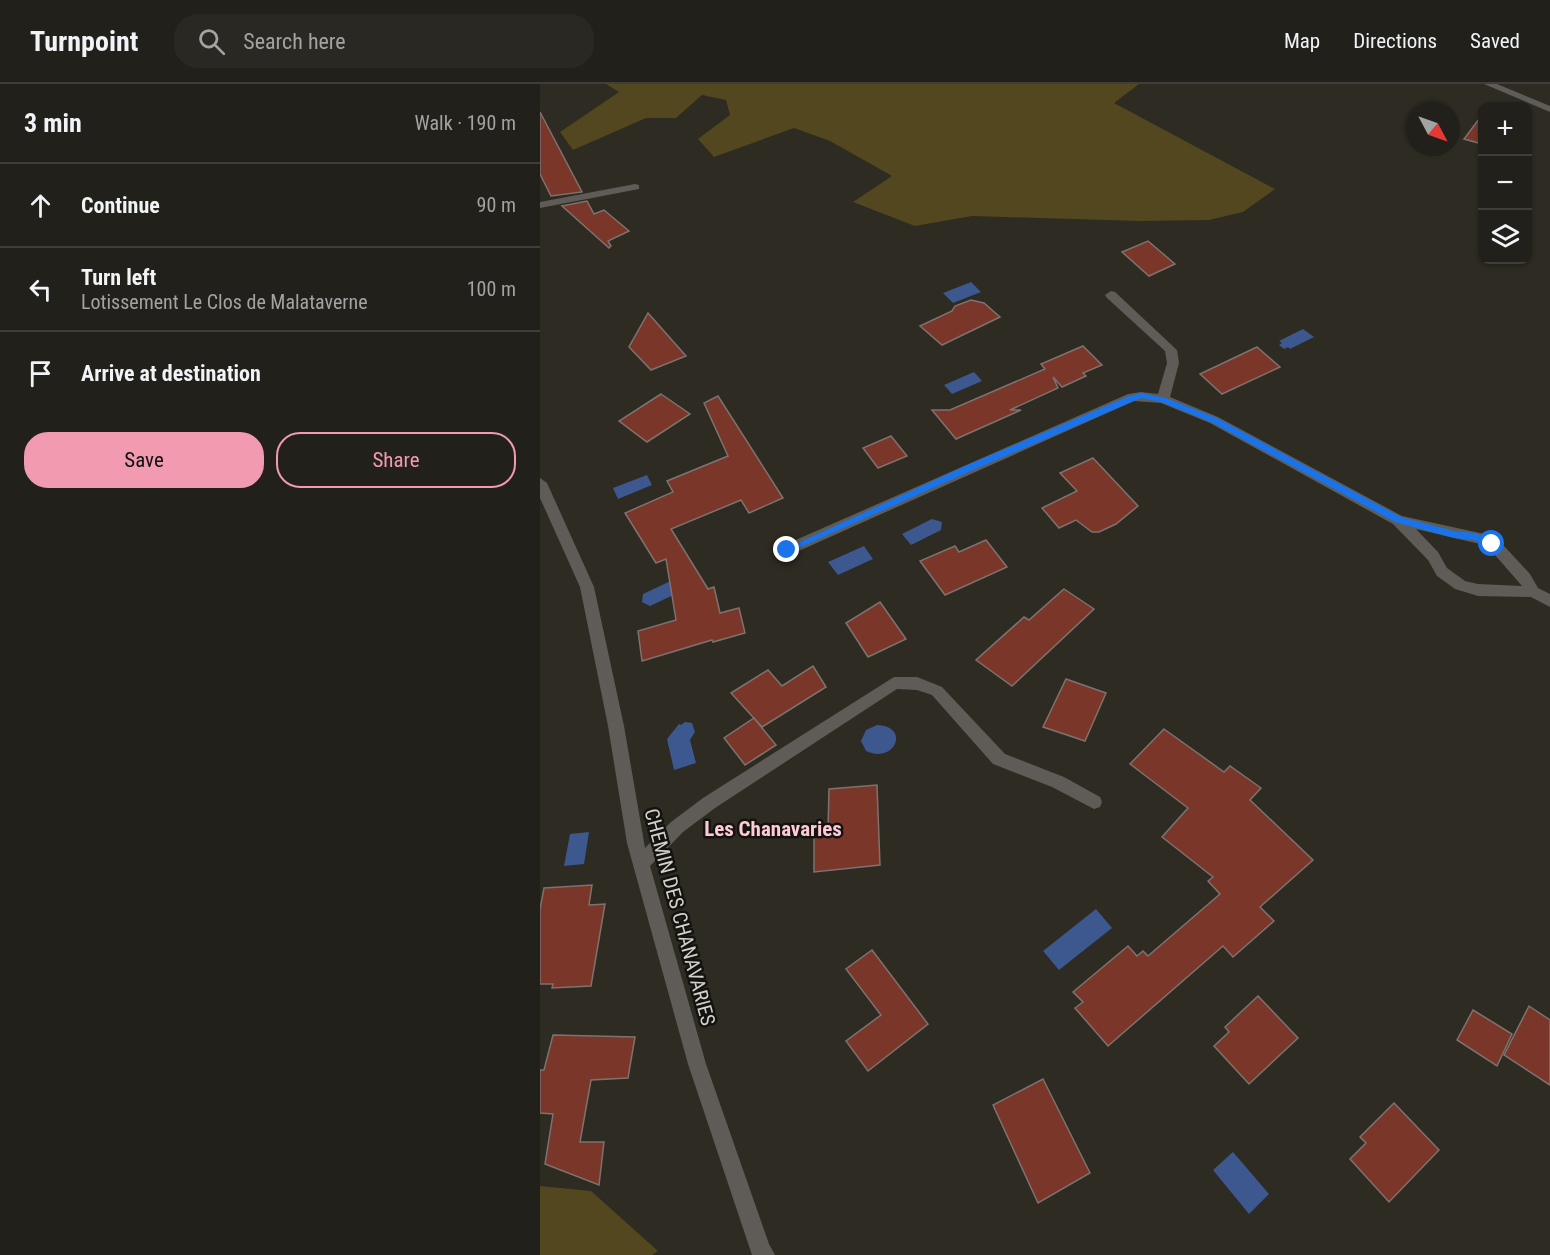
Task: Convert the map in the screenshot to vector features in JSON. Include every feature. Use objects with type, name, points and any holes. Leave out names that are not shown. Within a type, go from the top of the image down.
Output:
[{"type":"street","points":[[1489,84],[1550,109]]},
{"type":"street","points":[[540,205],[635,187]]},
{"type":"street","points":[[1111,295],[1171,350],[1173,363],[1163,399]]},
{"type":"street","points":[[787,550],[1141,396],[1163,399],[1214,420],[1398,520],[1484,539],[1500,551],[1526,578],[1533,592]]},
{"type":"street","name":"CHEMIN DES CHANAVARIES","points":[[540,483],[587,586],[616,726],[640,863],[697,1064],[761,1251],[765,1255]]},
{"type":"street","points":[[1398,520],[1432,556],[1442,572],[1461,585],[1478,590],[1533,592],[1550,601]]},
{"type":"street","points":[[640,863],[677,827],[709,803],[894,683],[920,684],[931,687],[999,759],[1058,783],[1094,802]]},
{"type":"shaded area","points":[[606,84],[1139,84],[1114,103],[1275,189],[1243,212],[1209,220],[1139,221],[972,216],[915,226],[853,202],[892,176],[830,141],[794,128],[714,157],[698,139],[730,115],[726,100],[702,95],[676,118],[646,118],[573,150],[560,132],[619,92]]},
{"type":"shaded area","points":[[540,1186],[591,1191],[658,1251],[652,1255],[540,1255]]},
{"type":"water","points":[[971,282],[981,292],[953,303],[943,293]]},
{"type":"water","points":[[1303,329],[1314,337],[1290,349],[1288,347],[1284,349],[1279,345],[1282,343],[1279,341]]},
{"type":"water","points":[[974,372],[982,381],[952,394],[944,385]]},
{"type":"water","points":[[647,475],[652,485],[618,499],[613,488]]},
{"type":"water","points":[[932,519],[942,522],[941,530],[911,545],[902,534]]},
{"type":"water","points":[[864,546],[873,559],[838,575],[828,562]]},
{"type":"water","points":[[677,578],[684,590],[650,606],[642,602],[643,594]]},
{"type":"water","points":[[692,723],[695,732],[690,740],[696,763],[674,770],[667,739],[679,724]]},
{"type":"water","points":[[877,725],[894,731],[896,737],[895,744],[885,753],[876,754],[866,751],[861,741],[866,730]]},
{"type":"water","points":[[589,832],[584,864],[564,866],[570,834]]},
{"type":"water","points":[[1096,909],[1112,928],[1059,970],[1043,951]]},
{"type":"water","points":[[1233,1152],[1269,1194],[1249,1214],[1213,1170]]},
{"type":"building","points":[[540,112],[582,192],[551,196],[540,174]]},
{"type":"building","points":[[1478,120],[1478,143],[1464,139]]},
{"type":"building","points":[[587,201],[594,214],[604,210],[629,231],[608,241],[611,246],[609,248],[562,206]]},
{"type":"building","points":[[1148,241],[1175,264],[1149,276],[1122,252]]},
{"type":"building","points":[[971,300],[984,303],[1000,317],[942,345],[920,326],[952,311],[955,306]]},
{"type":"building","points":[[648,313],[686,356],[651,370],[629,347]]},
{"type":"building","points":[[1083,346],[1102,365],[1083,373],[1086,376],[1062,387],[1053,377],[1058,388],[1010,410],[1021,410],[956,439],[932,410],[950,410],[1045,369],[1041,364]]},
{"type":"building","points":[[1257,347],[1280,367],[1222,394],[1200,374]]},
{"type":"building","points":[[661,394],[690,414],[647,442],[619,421]]},
{"type":"building","points":[[718,396],[783,498],[749,513],[741,500],[671,529],[708,589],[714,587],[720,613],[739,608],[745,633],[713,642],[712,640],[642,661],[638,631],[676,620],[666,559],[656,563],[625,513],[673,492],[667,481],[728,456],[704,403]]},
{"type":"building","points":[[891,436],[907,456],[878,468],[863,448]]},
{"type":"building","points":[[1093,458],[1138,506],[1116,524],[1099,532],[1092,532],[1076,520],[1059,528],[1042,508],[1077,491],[1060,473]]},
{"type":"building","points":[[986,540],[1007,567],[945,595],[920,561],[955,546],[959,552]]},
{"type":"building","points":[[1064,589],[1094,609],[1012,686],[976,660],[1024,617],[1029,620]]},
{"type":"building","points":[[880,602],[906,639],[868,657],[846,623]]},
{"type":"building","points":[[813,666],[826,687],[762,727],[731,693],[768,670],[782,686]]},
{"type":"building","points":[[1066,679],[1106,693],[1085,741],[1043,727]]},
{"type":"building","points":[[754,718],[776,745],[745,765],[724,738]]},
{"type":"building","points":[[1164,729],[1224,772],[1230,766],[1261,788],[1250,800],[1313,860],[1260,907],[1274,921],[1233,957],[1223,946],[1108,1046],[1075,1008],[1083,1002],[1073,992],[1128,946],[1137,956],[1143,951],[1148,956],[1220,894],[1208,881],[1213,877],[1162,837],[1188,808],[1130,764]]},
{"type":"building","points":[[877,785],[880,865],[814,872],[814,832],[828,830],[829,789]]},
{"type":"building","points":[[592,885],[589,905],[605,904],[591,986],[552,988],[553,984],[540,984],[540,909],[544,888]]},
{"type":"building","points":[[872,950],[928,1024],[868,1071],[846,1041],[881,1015],[846,969]]},
{"type":"building","points":[[1258,996],[1298,1038],[1249,1084],[1214,1046],[1229,1032],[1225,1027]]},
{"type":"building","points":[[1529,1006],[1550,1020],[1550,1085],[1504,1055]]},
{"type":"building","points":[[1473,1010],[1512,1034],[1497,1066],[1457,1040]]},
{"type":"building","points":[[553,1035],[635,1037],[628,1078],[591,1080],[580,1142],[604,1142],[599,1185],[545,1164],[553,1114],[540,1113],[540,1070],[544,1070]]},
{"type":"building","points":[[1043,1079],[1090,1173],[1038,1203],[993,1105]]},
{"type":"building","points":[[1394,1103],[1439,1150],[1389,1202],[1350,1159],[1366,1143],[1360,1137]]},
{"type":"district","name":"Les Chanavaries","points":[[773,829]]},
{"type":"route","points":[[787,550],[968,468],[1141,396],[1163,399],[1214,420],[1398,520],[1484,539],[1492,544]]}]
